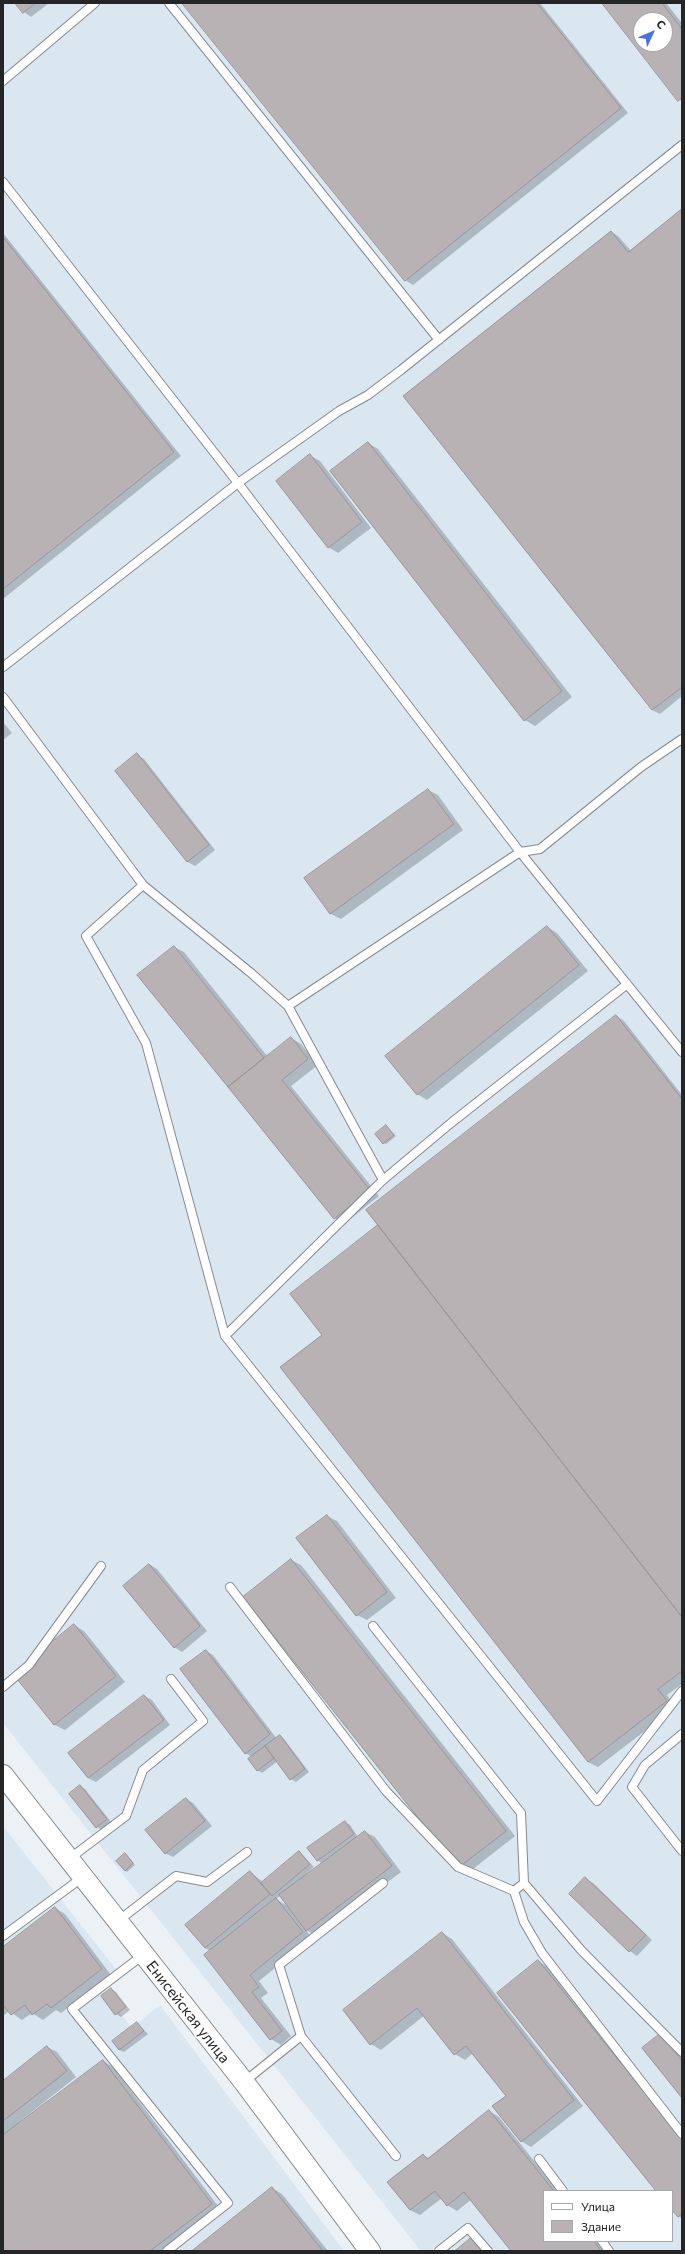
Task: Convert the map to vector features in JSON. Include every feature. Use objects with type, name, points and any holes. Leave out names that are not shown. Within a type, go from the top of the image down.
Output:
[{"type":"street","name":"Енисейская улица","points":[[3,1775],[244,2082],[370,2251]]},
{"type":"lane","points":[[3,81],[95,3]]},
{"type":"lane","points":[[169,3],[439,340]]},
{"type":"lane","points":[[3,667],[238,483],[339,410],[368,395],[682,145]]},
{"type":"lane","points":[[3,182],[238,483],[520,852],[626,985],[682,1052]]},
{"type":"lane","points":[[3,697],[143,886],[251,973],[288,1006],[383,1180]]},
{"type":"lane","points":[[288,1006],[520,852],[540,849],[641,767],[682,739]]},
{"type":"lane","points":[[143,886],[86,936],[146,1043],[225,1336],[597,1801],[682,1691]]},
{"type":"lane","points":[[225,1336],[383,1180],[451,1123],[626,985]]},
{"type":"lane","points":[[3,1687],[29,1665],[101,1566]]},
{"type":"lane","points":[[230,1587],[391,1796],[458,1867],[514,1891],[524,1922],[542,1953],[682,2134]]},
{"type":"lane","points":[[373,1626],[521,1813],[524,1882],[581,1950],[682,2052]]},
{"type":"lane","points":[[69,1860],[126,1816],[143,1770],[203,1721],[171,1679]]},
{"type":"lane","points":[[682,1734],[645,1765],[632,1787],[682,1851]]},
{"type":"lane","points":[[118,1922],[176,1876],[207,1882],[247,1852]]},
{"type":"lane","points":[[3,1936],[83,1877]]},
{"type":"lane","points":[[514,1891],[524,1882]]},
{"type":"lane","points":[[384,1884],[279,1965],[301,2036],[396,2156]]},
{"type":"lane","points":[[144,1955],[72,2009],[228,2203],[168,2251]]},
{"type":"lane","points":[[244,2082],[301,2036]]},
{"type":"lane","points":[[539,2159],[563,2190]]},
{"type":"lane","points":[[439,2251],[468,2228],[488,2251]]},
{"type":"lane","points":[[603,2242],[609,2251]]},
{"type":"shaded area","points":[[3,3],[682,3],[682,2251],[421,2251],[3,1723]]},
{"type":"shaded area","points":[[3,1826],[122,1977],[104,1991],[132,2028],[160,2005],[344,2251],[3,2251]]},
{"type":"building","points":[[15,3],[36,3],[23,13]]},
{"type":"building","points":[[182,3],[537,3],[621,108],[405,281]]},
{"type":"building","points":[[602,3],[662,3],[669,12],[633,12],[633,43]]},
{"type":"building","points":[[673,17],[682,29],[682,98],[678,101],[640,52],[673,52]]},
{"type":"building","points":[[682,209],[682,687],[652,710],[403,396],[611,231],[628,252]]},
{"type":"building","points":[[3,237],[174,452],[3,589]]},
{"type":"building","points":[[368,442],[562,691],[524,721],[330,471]]},
{"type":"building","points":[[310,454],[362,522],[328,548],[276,481]]},
{"type":"building","points":[[137,753],[209,845],[187,862],[115,771]]},
{"type":"building","points":[[428,789],[454,824],[330,914],[304,878]]},
{"type":"building","points":[[547,926],[579,965],[417,1095],[385,1056]]},
{"type":"building","points":[[174,946],[264,1058],[228,1087],[137,975]]},
{"type":"building","points":[[616,1015],[682,1099],[682,1617],[366,1210]]},
{"type":"building","points":[[291,1037],[308,1059],[282,1080],[370,1190],[334,1219],[228,1087]]},
{"type":"building","points":[[386,1125],[394,1135],[383,1144],[375,1134]]},
{"type":"building","points":[[378,1225],[682,1617],[682,1671],[658,1689],[667,1701],[588,1762],[280,1367],[322,1335],[290,1294]]},
{"type":"building","points":[[327,1515],[387,1592],[356,1616],[296,1538]]},
{"type":"building","points":[[291,1559],[506,1831],[458,1868],[243,1597]]},
{"type":"building","points":[[149,1564],[200,1626],[174,1648],[123,1586]]},
{"type":"building","points":[[74,1624],[116,1676],[54,1725],[13,1674]]},
{"type":"building","points":[[206,1650],[270,1734],[245,1754],[180,1669]]},
{"type":"building","points":[[144,1695],[164,1720],[88,1778],[68,1753]]},
{"type":"building","points":[[280,1735],[305,1769],[290,1780],[265,1746]]},
{"type":"building","points":[[265,1746],[274,1758],[257,1771],[248,1759]]},
{"type":"building","points":[[80,1785],[107,1819],[96,1828],[69,1794]]},
{"type":"building","points":[[186,1798],[205,1821],[165,1854],[145,1830]]},
{"type":"building","points":[[345,1821],[354,1834],[317,1861],[307,1848]]},
{"type":"building","points":[[365,1831],[392,1866],[306,1931],[279,1895]]},
{"type":"building","points":[[299,1851],[310,1864],[272,1896],[261,1883]]},
{"type":"building","points":[[125,1853],[133,1863],[125,1871],[116,1861]]},
{"type":"building","points":[[250,1871],[270,1894],[205,1948],[185,1925]]},
{"type":"building","points":[[585,1877],[646,1935],[629,1952],[569,1894]]},
{"type":"building","points":[[276,1898],[303,1932],[250,1975],[259,1987],[252,1992],[282,2031],[270,2040],[204,1955]]},
{"type":"building","points":[[55,1907],[102,1969],[51,2008],[47,2004],[32,2015],[25,2005],[11,2015],[3,2005],[3,1947]]},
{"type":"building","points":[[442,1932],[574,2100],[521,2142],[492,2106],[506,2096],[466,2046],[454,2055],[417,2008],[370,2045],[343,2010]]},
{"type":"building","points":[[538,1960],[682,2139],[682,2214],[678,2217],[673,2211],[673,2190],[655,2190],[497,1993]]},
{"type":"building","points":[[111,1988],[126,2007],[115,2015],[101,1996]]},
{"type":"building","points":[[137,2022],[144,2031],[119,2050],[112,2041]]},
{"type":"building","points":[[661,2033],[682,2061],[682,2098],[642,2048]]},
{"type":"building","points":[[47,2046],[67,2071],[3,2121],[3,2081]]},
{"type":"building","points":[[103,2060],[212,2204],[150,2251],[3,2251],[3,2135]]},
{"type":"building","points":[[489,2110],[553,2190],[543,2190],[543,2242],[595,2242],[601,2251],[511,2251],[464,2192],[447,2206],[435,2191],[410,2210],[387,2182],[423,2154],[427,2159]]},
{"type":"building","points":[[272,2187],[323,2251],[192,2251]]},
{"type":"building","points":[[471,2238],[482,2251],[455,2251]]}]
